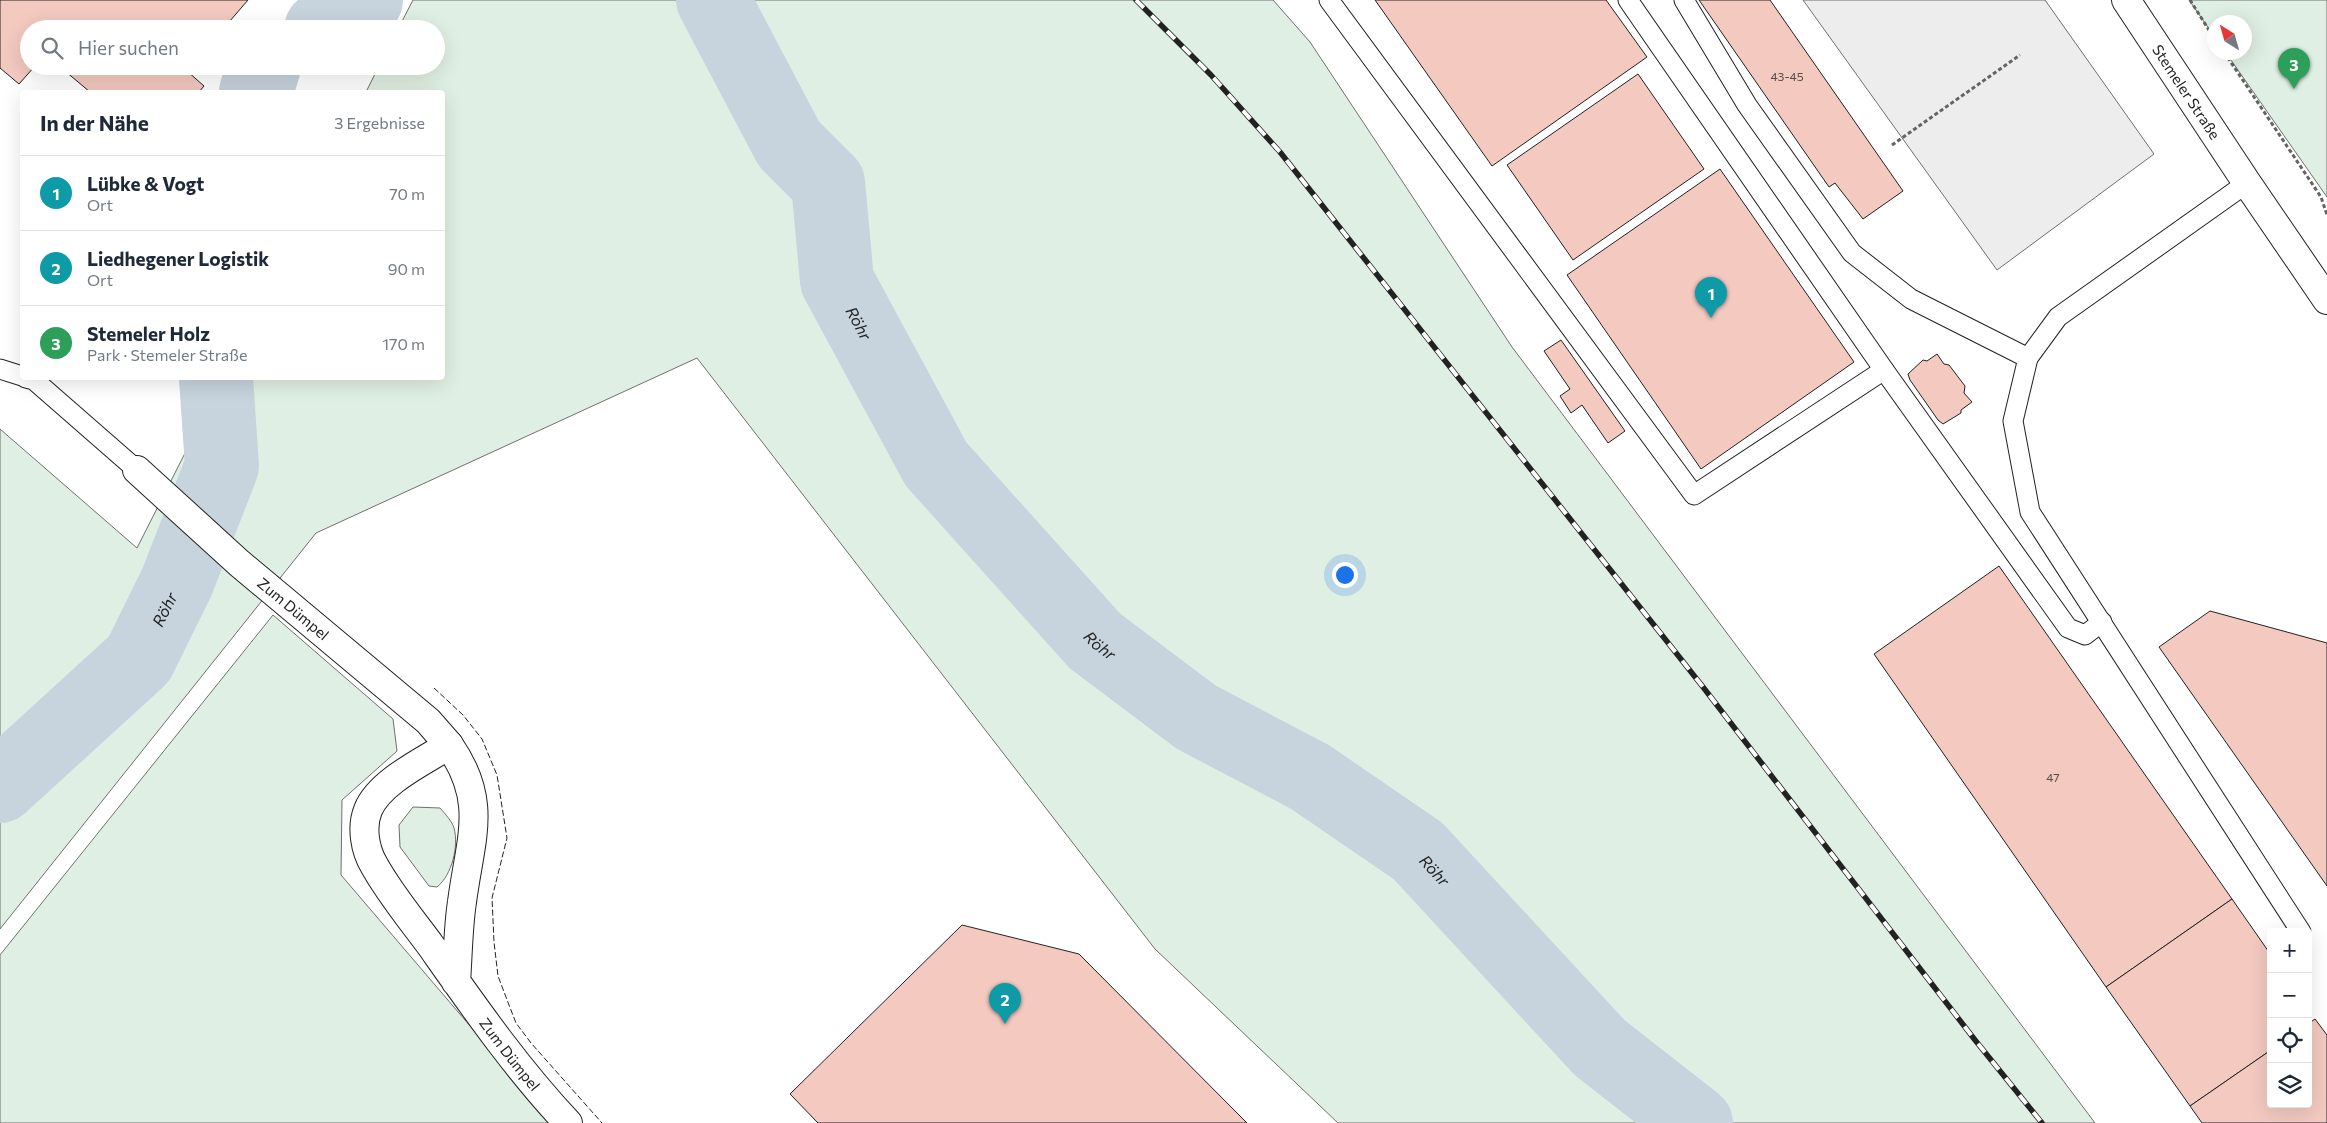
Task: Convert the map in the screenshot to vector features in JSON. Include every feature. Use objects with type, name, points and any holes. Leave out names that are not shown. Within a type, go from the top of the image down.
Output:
[{"type":"street","name":"Stemeler Straße","points":[[2126,0],[2327,300]]},
{"type":"street","name":"Zum Dümpel","points":[[137,470],[239,563],[428,721],[463,765],[471,786],[475,814],[462,904],[456,982]]},
{"type":"street","name":"Zum Dümpel","points":[[449,745],[395,779],[374,798],[367,812],[364,837],[373,864],[456,982],[542,1095],[568,1123]]},
{"type":"lane","points":[[1329,0],[1694,494],[1884,370]]},
{"type":"lane","points":[[1628,0],[1884,370],[2068,628],[2084,635],[2102,622]]},
{"type":"lane","points":[[1684,0],[1747,106],[1852,253],[1911,299],[2028,358]]},
{"type":"lane","points":[[2247,183],[2058,317],[2028,358],[2013,421],[2030,512],[2299,928]]},
{"type":"lane","points":[[0,369],[20,376]]},
{"type":"lane","points":[[34,380],[137,470]]},
{"type":"path","points":[[2190,0],[2207,27]]},
{"type":"path","points":[[1892,145],[2020,55]]},
{"type":"path","points":[[2229,60],[2321,197],[2327,215]]},
{"type":"green space","points":[[413,0],[1273,0],[1310,42],[1512,347],[2095,1123],[1338,1123],[1155,949],[697,358],[316,533],[0,929],[0,429],[137,548],[222,380],[445,380],[445,90],[367,90],[374,75],[445,75],[445,20],[403,20]]},
{"type":"green space","points":[[2189,0],[2327,0],[2327,197],[2231,60],[2252,60],[2252,15],[2207,15],[2207,26]]},
{"type":"green space","points":[[273,615],[393,719],[397,751],[342,800],[341,875],[553,1123],[0,1123],[0,955]]},
{"type":"green space","points":[[413,807],[440,808],[454,828],[456,843],[453,860],[447,875],[437,887],[429,886],[400,847],[399,825]]},
{"type":"shaded area","points":[[1803,0],[2045,0],[2154,154],[1997,270]]},
{"type":"building","points":[[0,0],[248,0],[231,20],[20,20],[20,75],[27,75],[19,84],[0,68]]},
{"type":"building","points":[[1375,0],[1606,0],[1647,57],[1492,166]]},
{"type":"building","points":[[1699,0],[1770,0],[1903,191],[1863,219],[1835,183],[1829,187]]},
{"type":"building","points":[[1638,74],[1704,169],[1573,260],[1507,165]]},
{"type":"building","points":[[70,75],[192,75],[204,86],[201,90],[88,90]]},
{"type":"building","points":[[1720,169],[1854,362],[1701,469],[1567,275]]},
{"type":"building","points":[[1561,340],[1625,431],[1608,443],[1582,405],[1571,413],[1560,396],[1570,389],[1544,351]]},
{"type":"building","points":[[1937,354],[1944,364],[1949,365],[1965,386],[1964,393],[1972,402],[1961,410],[1961,413],[1943,424],[1938,420],[1910,380],[1908,374],[1923,360],[1927,361]]},
{"type":"building","points":[[1999,566],[2232,899],[2106,987],[1874,654]]},
{"type":"building","points":[[2210,611],[2327,643],[2327,886],[2159,647]]},
{"type":"building","points":[[2232,899],[2267,949],[2267,1053],[2190,1106],[2106,987]]},
{"type":"building","points":[[962,925],[1079,954],[1247,1123],[818,1123],[790,1094]]},
{"type":"building","points":[[2315,1019],[2327,1035],[2327,1123],[2202,1123],[2190,1106],[2267,1053],[2267,1108],[2312,1108],[2312,1021]]},
{"type":"waterway","name":"Röhr","points":[[335,20],[366,0]]},
{"type":"waterway","name":"Röhr","points":[[713,0],[789,144],[828,183],[837,281],[936,464],[1095,641],[1196,717],[1310,777],[1418,851],[1599,1047],[1696,1123]]},
{"type":"waterway","name":"Röhr","points":[[257,90],[261,75]]},
{"type":"waterway","name":"Röhr","points":[[0,786],[139,659],[177,582],[222,466],[216,380]]},
{"type":"railway","points":[[1136,0],[1211,75],[1280,152],[1703,687],[1975,1040],[2042,1123]]},
{"type":"fence","points":[[434,688],[463,715],[482,739],[497,775],[507,838],[492,898],[494,942],[498,976],[509,1005],[516,1023],[531,1043],[602,1123]]},
{"type":"place","name":"Stemeler Holz","points":[[2294,89]]},
{"type":"place","name":"Lübke & Vogt","points":[[1711,318]]},
{"type":"place","name":"Liedhegener Logistik","points":[[1005,1024]]}]
